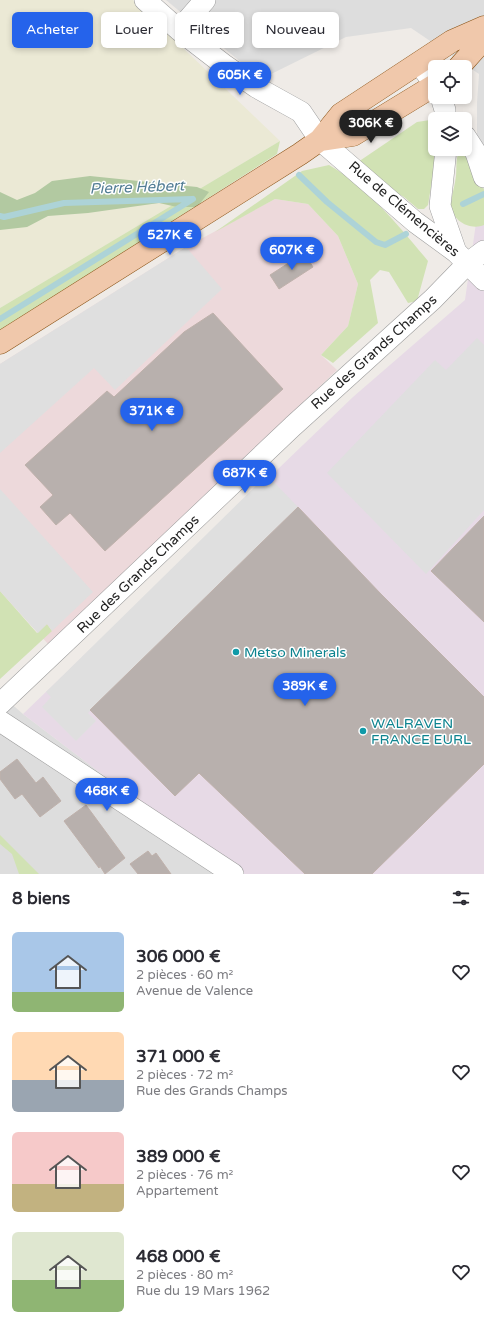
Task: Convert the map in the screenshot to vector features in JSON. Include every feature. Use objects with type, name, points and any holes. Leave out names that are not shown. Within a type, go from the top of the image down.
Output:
[{"type":"main road","points":[[0,343],[320,140],[341,114],[452,41],[484,27]]},
{"type":"main road","points":[[465,60],[484,40]]},
{"type":"main road","points":[[320,140],[353,135],[428,89]]},
{"type":"street","name":"Rue de Clémencières","points":[[145,0],[175,26]]},
{"type":"street","points":[[194,12],[204,0]]},
{"type":"street","name":"Rue de Clémencières","points":[[202,48],[222,64],[256,87],[301,112],[320,140],[415,222],[470,255]]},
{"type":"street","points":[[419,63],[428,75]]},
{"type":"street","points":[[472,147],[476,153],[484,177]]},
{"type":"street","points":[[445,156],[440,206],[484,280]]},
{"type":"street","points":[[415,222],[428,218],[440,206]]},
{"type":"street","name":"Rue des Grands Champs","points":[[0,704],[288,431],[433,299],[470,255]]},
{"type":"street","points":[[0,721],[234,874]]},
{"type":"shaded area","points":[[0,0],[133,0],[146,12],[101,12],[101,48],[167,48],[167,33],[175,40],[175,48],[183,48],[280,141],[0,308]]},
{"type":"shaded area","points":[[166,0],[484,0],[484,212],[477,216],[477,103],[479,74],[472,69],[472,60],[458,60],[411,28],[346,37],[339,40],[339,12],[252,12],[252,48],[324,48],[261,79],[224,48],[244,48],[244,12],[180,12]]},
{"type":"shaded area","points":[[275,199],[308,204],[338,236],[358,284],[348,326],[321,355],[337,370],[48,644],[0,591],[0,364],[186,247]]},
{"type":"shaded area","points":[[484,212],[484,874],[233,874],[23,714],[353,397],[465,300],[477,216]]},
{"type":"shaded area","points":[[186,247],[222,289],[115,390],[94,368],[0,453],[0,364]]},
{"type":"shaded area","points":[[477,338],[484,345],[484,510],[426,574],[327,473],[435,360],[446,370]]},
{"type":"shaded area","points":[[267,475],[298,507],[88,713],[96,721],[76,741],[42,707],[51,697],[46,692]]},
{"type":"shaded area","points":[[0,489],[93,592],[52,631],[47,624],[38,633],[0,591]]},
{"type":"shaded area","points":[[0,694],[23,714],[233,874],[0,874]]},
{"type":"green space","points":[[428,120],[428,156],[435,156],[428,205],[424,209],[418,209],[404,197],[378,183],[358,162],[417,122]]},
{"type":"green space","points":[[280,141],[277,154],[0,331],[0,308]]},
{"type":"green space","points":[[458,156],[466,156],[474,167],[484,190],[484,225],[467,225],[457,219],[454,214],[451,203],[456,176]]},
{"type":"green space","points":[[329,165],[356,184],[382,208],[428,261],[417,301],[408,303],[389,272],[380,270],[370,280],[378,323],[333,363],[321,355],[348,326],[358,284],[338,236],[308,204],[275,199],[215,232],[302,171]]},
{"type":"green space","points":[[90,176],[197,187],[209,192],[197,207],[177,207],[159,203],[88,213],[48,216],[27,227],[0,230],[0,192],[17,200],[35,193],[52,181]]},
{"type":"green space","points":[[0,591],[37,633],[47,624],[52,631],[0,679]]},
{"type":"green space","points":[[0,835],[39,874],[19,874],[12,854],[0,844]]},
{"type":"building","points":[[304,253],[313,267],[279,289],[270,275]]},
{"type":"building","points":[[213,313],[283,389],[105,551],[70,513],[56,525],[40,507],[53,495],[25,465],[107,391],[114,397],[184,332]]},
{"type":"building","points":[[298,507],[381,594],[484,697],[484,764],[372,874],[305,874],[199,773],[175,796],[90,710]]},
{"type":"building","points":[[484,516],[484,622],[431,571]]},
{"type":"building","points":[[17,759],[36,783],[43,777],[61,801],[40,817],[22,794],[15,799],[0,779],[0,772]]},
{"type":"building","points":[[86,805],[125,858],[105,874],[64,821]]},
{"type":"building","points":[[148,851],[152,856],[156,853],[171,874],[138,874],[130,864]]},
{"type":"waterway","name":"Pierre Hébert","points":[[299,175],[327,202],[376,242],[385,245],[406,234]]},
{"type":"waterway","name":"Pierre Hébert","points":[[463,204],[484,194]]},
{"type":"waterway","name":"Pierre Hébert","points":[[0,216],[4,217],[64,203],[192,199]]},
{"type":"waterway","name":"Pierre Hébert","points":[[0,319],[193,199]]},
{"type":"place","name":"Metso Minerals","points":[[236,652]]},
{"type":"place","name":"WALRAVEN FRANCE EURL","points":[[363,731]]}]
